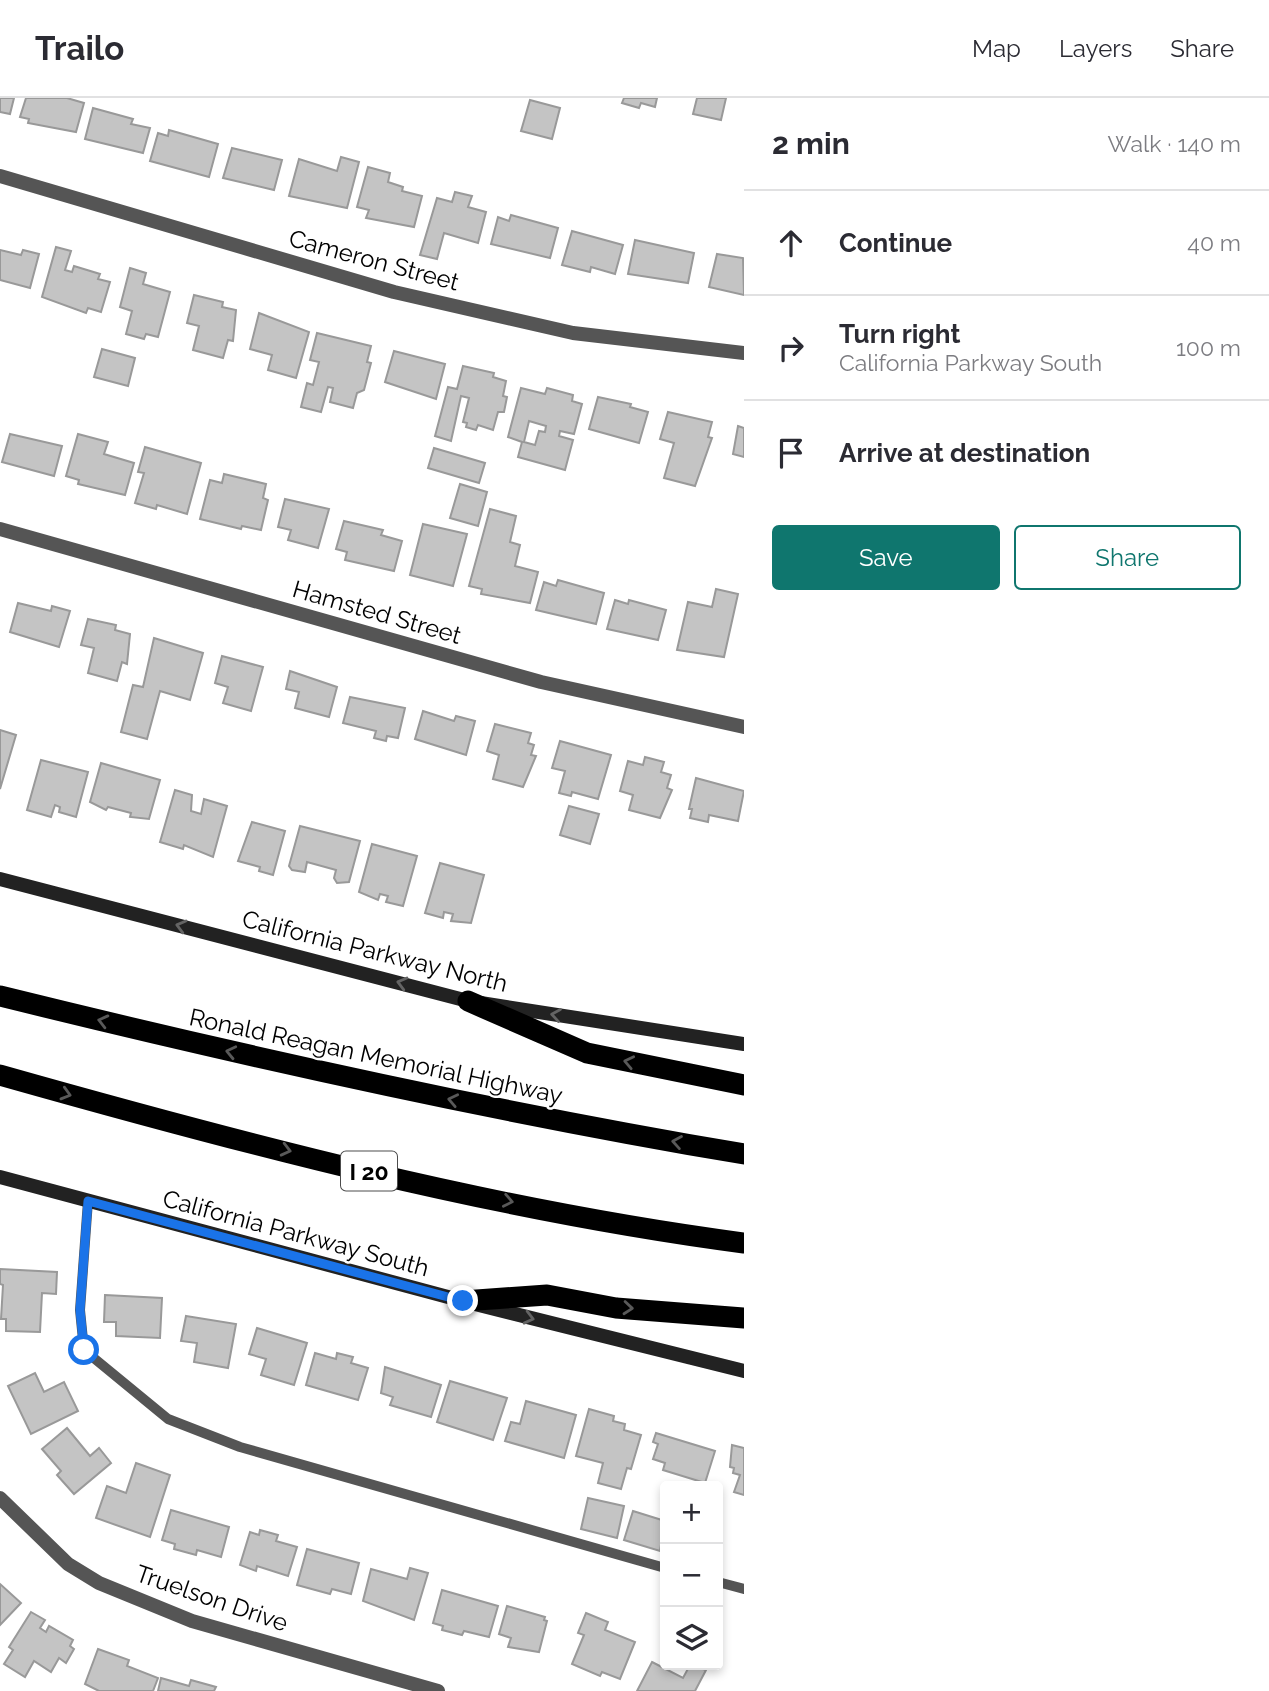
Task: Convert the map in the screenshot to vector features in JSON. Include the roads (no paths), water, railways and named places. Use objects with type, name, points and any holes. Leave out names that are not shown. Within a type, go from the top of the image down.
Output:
[{"type":"highway","name":"Ronald Reagan Memorial Highway","points":[[0,996],[374,1084],[572,1125],[744,1154]]},
{"type":"highway","points":[[468,1001],[587,1053],[744,1085]]},
{"type":"highway","name":"I 20","points":[[0,1075],[130,1112],[423,1184],[625,1224],[744,1243]]},
{"type":"highway","points":[[463,1301],[547,1295],[617,1308],[744,1318]]},
{"type":"main road","name":"California Parkway North","points":[[0,879],[468,1001],[744,1044]]},
{"type":"main road","name":"California Parkway South","points":[[0,1177],[463,1301],[744,1371]]},
{"type":"street","name":"Cameron Street","points":[[0,176],[394,292],[573,333],[744,354]]},
{"type":"street","name":"Hamsted Street","points":[[0,529],[541,682],[744,727]]},
{"type":"street","name":"Truelson Drive","points":[[0,1498],[15,1516],[68,1564],[99,1583],[192,1621],[438,1691]]},
{"type":"lane","points":[[88,1201],[80,1310],[84,1350],[168,1419],[240,1447],[660,1566]]},
{"type":"lane","points":[[723,1583],[744,1589]]}]
